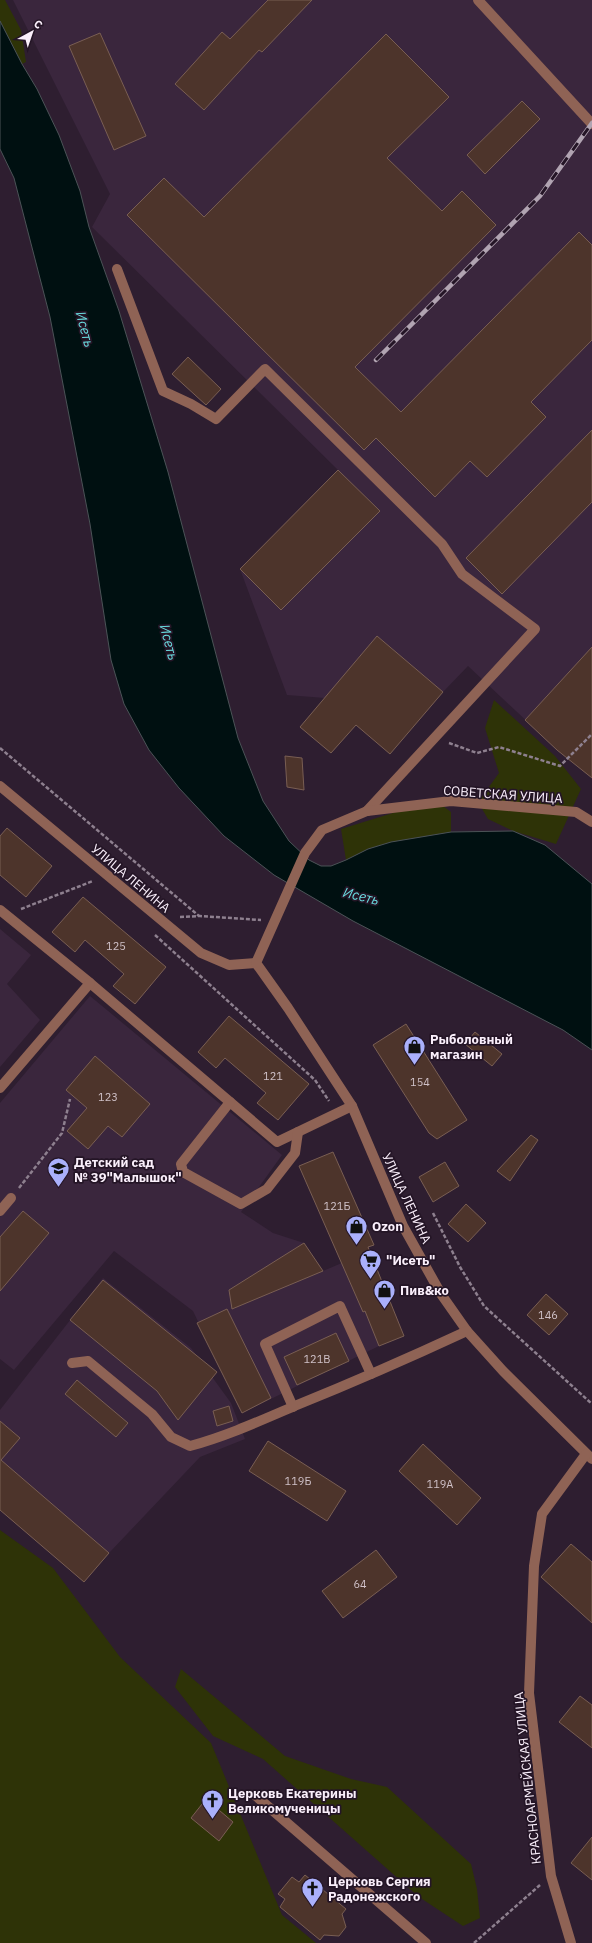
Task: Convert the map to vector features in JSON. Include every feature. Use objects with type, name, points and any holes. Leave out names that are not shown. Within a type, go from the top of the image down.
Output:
[{"type":"street","points":[[478,0],[592,124]]},
{"type":"street","points":[[117,269],[163,391],[191,404],[216,419],[265,369],[442,544],[462,574],[535,629],[439,735],[367,811]]},
{"type":"street","name":"УЛИЦА ЛЕНИНА","points":[[0,786],[201,953],[229,965],[256,963],[288,1008],[352,1106],[403,1226],[441,1294],[467,1331],[503,1370],[589,1456]]},
{"type":"street","name":"СОВЕТСКАЯ УЛИЦА","points":[[256,963],[305,853],[322,830],[367,811],[451,801],[576,812],[592,822]]},
{"type":"street","points":[[2,914],[90,983],[277,1142],[352,1106]]},
{"type":"street","points":[[0,1088],[90,983]]},
{"type":"street","points":[[230,1102],[181,1164],[183,1172],[241,1204],[267,1189],[295,1153],[298,1132]]},
{"type":"street","points":[[0,1211],[11,1198]]},
{"type":"street","points":[[293,1407],[265,1344],[340,1306],[371,1374]]},
{"type":"street","points":[[72,1362],[88,1361],[152,1414],[171,1437],[190,1446],[217,1438],[293,1407],[467,1331]]},
{"type":"street","name":"КРАСНОАРМЕЙСКАЯ УЛИЦА","points":[[571,1943],[551,1876],[529,1693],[534,1566],[542,1514],[589,1456]]},
{"type":"street","points":[[256,1796],[426,1943]]},
{"type":"path","points":[[439,735],[451,744],[477,753],[499,747],[560,766],[592,734]]},
{"type":"path","points":[[0,748],[200,916]]},
{"type":"path","points":[[88,876],[94,881]]},
{"type":"path","points":[[152,933],[316,1080],[336,1113]]},
{"type":"path","points":[[11,1198],[62,1133],[70,1100]]},
{"type":"path","points":[[433,1213],[460,1267],[484,1306],[592,1404]]},
{"type":"path","points":[[474,1943],[551,1876]]},
{"type":"shaded area","points":[[13,0],[592,0],[592,728],[564,756],[468,666],[443,692],[377,636],[325,698],[287,695],[240,569],[338,470],[92,227],[110,194]]},
{"type":"shaded area","points":[[0,929],[31,955],[7,984],[40,1020],[0,1067]]},
{"type":"shaded area","points":[[90,996],[282,1155],[241,1212],[273,1233],[304,1243],[323,1271],[370,1251],[404,1336],[379,1346],[242,1413],[193,1311],[114,1251],[14,1370],[0,1359],[0,1103]]},
{"type":"shaded area","points":[[103,1278],[191,1348],[231,1403],[245,1439],[200,1457],[109,1553],[84,1582],[0,1510],[0,1410]]},
{"type":"green space","points":[[0,0],[5,0],[21,30],[26,62],[22,64],[0,21]]},
{"type":"green space","points":[[494,700],[555,756],[581,789],[556,844],[513,831],[488,819],[478,802],[499,773],[485,728]]},
{"type":"green space","points":[[435,800],[451,812],[451,832],[391,842],[368,849],[346,860],[341,829]]},
{"type":"green space","points":[[0,1530],[53,1568],[120,1657],[211,1743],[282,1915],[316,1943],[0,1943]]},
{"type":"green space","points":[[181,1669],[285,1756],[351,1779],[387,1787],[471,1864],[477,1889],[480,1918],[463,1926],[419,1897],[263,1759],[213,1736],[175,1687]]},
{"type":"water","name":"Исеть","points":[[0,21],[22,64],[37,89],[59,135],[80,191],[89,227],[119,311],[168,472],[238,738],[263,801],[289,841],[309,860],[321,866],[331,866],[368,849],[391,842],[451,832],[513,831],[545,845],[592,884],[592,1050],[563,1030],[353,921],[274,875],[224,836],[179,788],[149,750],[124,704],[111,660],[90,524],[50,317],[14,178],[0,149]]},
{"type":"building","points":[[268,0],[312,0],[262,52],[259,50],[204,110],[175,84],[222,32],[230,39]]},
{"type":"building","points":[[100,33],[146,136],[114,150],[69,46]]},
{"type":"building","points":[[386,34],[449,97],[387,158],[442,211],[462,191],[496,225],[355,367],[401,412],[579,232],[592,245],[592,340],[531,402],[546,417],[487,477],[470,461],[435,497],[376,438],[364,450],[127,215],[164,178],[204,217]]},
{"type":"building","points":[[522,101],[540,119],[485,174],[467,155]]},
{"type":"building","points":[[188,357],[221,389],[206,405],[172,374]]},
{"type":"building","points":[[592,430],[592,502],[502,594],[466,558]]},
{"type":"building","points":[[338,470],[380,511],[281,610],[240,569]]},
{"type":"building","points":[[377,636],[443,692],[390,754],[356,725],[331,753],[300,727]]},
{"type":"building","points":[[592,647],[592,778],[557,750],[525,720]]},
{"type":"building","points":[[285,756],[302,758],[304,790],[287,787]]},
{"type":"building","points":[[7,828],[52,866],[26,897],[0,875],[0,836]]},
{"type":"building","points":[[83,897],[166,967],[135,1004],[113,986],[124,974],[85,940],[75,952],[52,932]]},
{"type":"building","points":[[229,1016],[309,1084],[278,1120],[257,1103],[266,1093],[225,1058],[216,1068],[198,1052]]},
{"type":"building","points":[[406,1024],[467,1120],[437,1139],[429,1133],[373,1045]]},
{"type":"building","points":[[475,1032],[502,1054],[492,1066],[465,1044]]},
{"type":"building","points":[[95,1056],[150,1104],[122,1137],[108,1126],[88,1149],[67,1131],[87,1108],[66,1090]]},
{"type":"building","points":[[531,1135],[538,1140],[510,1181],[497,1171]]},
{"type":"building","points":[[333,1152],[374,1245],[368,1247],[404,1336],[379,1346],[365,1311],[363,1312],[299,1166]]},
{"type":"building","points":[[445,1162],[459,1186],[433,1202],[419,1177]]},
{"type":"building","points":[[466,1204],[486,1223],[468,1242],[448,1224]]},
{"type":"building","points":[[23,1211],[49,1233],[0,1291],[0,1237]]},
{"type":"building","points":[[304,1243],[323,1271],[232,1309],[229,1290]]},
{"type":"building","points":[[103,1280],[217,1372],[178,1420],[157,1391],[70,1320]]},
{"type":"building","points":[[546,1294],[568,1314],[549,1335],[527,1315]]},
{"type":"building","points":[[227,1309],[271,1398],[242,1413],[197,1323]]},
{"type":"building","points":[[336,1333],[349,1361],[297,1385],[284,1357]]},
{"type":"building","points":[[77,1380],[128,1423],[116,1437],[65,1394]]},
{"type":"building","points":[[229,1406],[233,1421],[217,1426],[213,1411]]},
{"type":"building","points":[[0,1421],[20,1438],[1,1460],[109,1553],[84,1582],[0,1510]]},
{"type":"building","points":[[268,1441],[346,1491],[327,1521],[249,1471]]},
{"type":"building","points":[[423,1444],[481,1498],[457,1525],[399,1471]]},
{"type":"building","points":[[571,1544],[592,1562],[592,1623],[541,1577]]},
{"type":"building","points":[[376,1550],[397,1577],[343,1618],[322,1591]]},
{"type":"building","points":[[580,1696],[592,1705],[592,1748],[559,1722]]},
{"type":"building","name":"Церковь Екатерины Великомученицы","points":[[206,1799],[233,1822],[219,1841],[191,1818]]},
{"type":"building","points":[[592,1837],[592,1880],[571,1863]]},
{"type":"building","name":"Церковь Сергия Радонежского","points":[[305,1875],[346,1909],[342,1914],[346,1927],[339,1936],[324,1935],[320,1940],[280,1907],[285,1899],[278,1894],[292,1877],[299,1882]]},
{"type":"railway","points":[[376,360],[540,196],[592,123]]},
{"type":"place","name":"Рыболовный магазин","points":[[415,1066]]},
{"type":"place","name":"Детский сад № 39\"Малышок\"","points":[[59,1188]]},
{"type":"place","name":"Ozon","points":[[356,1246]]},
{"type":"place","name":"\"Исеть\"","points":[[370,1280]]},
{"type":"place","name":"Пив&ко","points":[[384,1310]]},
{"type":"place","name":"Церковь Екатерины Великомученицы","points":[[212,1820]]},
{"type":"place","name":"Церковь Сергия Радонежского","points":[[313,1908]]}]
